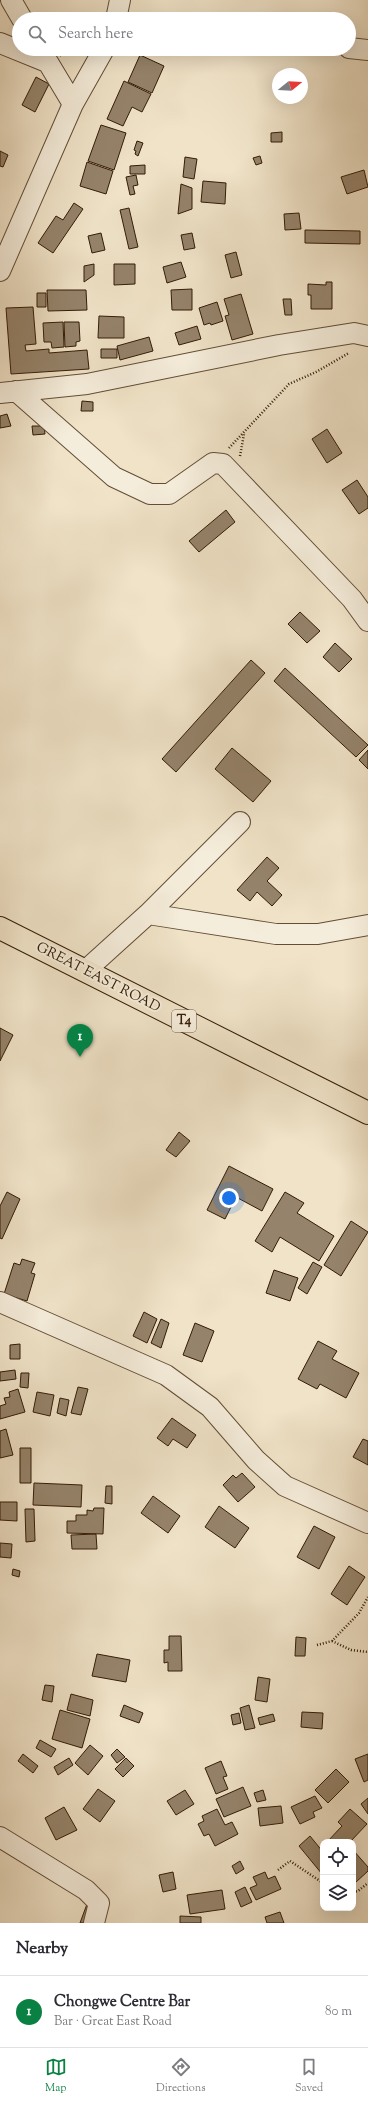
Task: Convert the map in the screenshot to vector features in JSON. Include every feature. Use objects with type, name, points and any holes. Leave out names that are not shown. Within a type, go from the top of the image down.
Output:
[{"type":"highway","name":"GREAT EAST ROAD","points":[[0,928],[368,1113]]},
{"type":"street","points":[[11,0],[18,12]]},
{"type":"street","points":[[117,12],[120,0]]},
{"type":"street","points":[[0,43],[12,47]]},
{"type":"street","points":[[356,49],[368,50]]},
{"type":"street","points":[[43,56],[73,104]]},
{"type":"street","points":[[1,267],[73,104],[100,56]]},
{"type":"street","points":[[8,392],[87,384],[279,345],[361,334]]},
{"type":"street","points":[[8,392],[114,477],[150,494],[169,494],[218,463],[352,599],[368,622]]},
{"type":"street","points":[[86,971],[148,914],[240,822]]},
{"type":"street","points":[[148,914],[276,934],[318,934],[368,925]]},
{"type":"street","points":[[0,1302],[166,1374],[210,1407],[256,1460],[285,1486],[368,1523]]},
{"type":"street","points":[[0,1837],[86,1890],[99,1903],[94,1923]]},
{"type":"path","points":[[218,463],[289,384],[340,358],[360,345],[361,334]]},
{"type":"path","points":[[332,1642],[359,1613],[368,1597]]},
{"type":"path","points":[[317,1645],[332,1642],[350,1650],[368,1652]]},
{"type":"path","points":[[278,1870],[290,1860],[320,1881]]},
{"type":"path","points":[[356,1891],[368,1883]]},
{"type":"building","points":[[140,56],[164,66],[152,93],[128,82]]},
{"type":"building","points":[[36,77],[49,84],[35,112],[22,105]]},
{"type":"building","points":[[124,81],[151,94],[142,112],[132,107],[123,126],[107,119]]},
{"type":"building","points":[[101,125],[126,133],[114,170],[88,161]]},
{"type":"building","points":[[282,132],[282,142],[271,142],[271,133]]},
{"type":"building","points":[[137,141],[143,143],[138,156],[135,154],[136,151],[134,150]]},
{"type":"building","points":[[0,151],[8,155],[3,167],[0,166]]},
{"type":"building","points":[[260,156],[262,163],[256,165],[253,158]]},
{"type":"building","points":[[185,157],[197,159],[194,179],[183,177]]},
{"type":"building","points":[[87,162],[113,171],[106,194],[80,186]]},
{"type":"building","points":[[145,165],[145,174],[130,174],[130,166]]},
{"type":"building","points":[[364,170],[368,187],[347,194],[341,177]]},
{"type":"building","points":[[136,175],[138,185],[133,186],[135,194],[130,195],[126,177]]},
{"type":"building","points":[[203,181],[226,183],[225,204],[201,202]]},
{"type":"building","points":[[181,184],[192,188],[192,209],[178,214]]},
{"type":"building","points":[[74,203],[83,209],[53,253],[38,243],[56,216],[63,220]]},
{"type":"building","points":[[129,208],[138,247],[129,249],[120,210]]},
{"type":"building","points":[[299,213],[301,229],[285,230],[284,214]]},
{"type":"building","points":[[305,230],[360,231],[360,244],[305,243]]},
{"type":"building","points":[[101,233],[105,250],[92,253],[88,236]]},
{"type":"building","points":[[192,233],[195,248],[184,250],[181,235]]},
{"type":"building","points":[[236,252],[242,275],[231,278],[225,255]]},
{"type":"building","points":[[181,262],[186,277],[167,283],[163,267]]},
{"type":"building","points":[[94,264],[94,275],[84,282],[84,266]]},
{"type":"building","points":[[114,264],[135,264],[135,284],[114,285]]},
{"type":"building","points":[[326,282],[332,282],[332,309],[311,309],[311,295],[308,295],[308,284],[326,285]]},
{"type":"building","points":[[192,289],[192,310],[172,310],[171,290]]},
{"type":"building","points":[[47,290],[86,290],[87,310],[48,311]]},
{"type":"building","points":[[37,293],[46,293],[46,307],[37,307]]},
{"type":"building","points":[[241,294],[253,334],[232,340],[225,316],[229,315],[224,299]]},
{"type":"building","points":[[283,299],[291,299],[292,315],[285,315]]},
{"type":"building","points":[[217,302],[223,321],[211,325],[210,323],[204,325],[199,308]]},
{"type":"building","points":[[33,307],[36,344],[25,345],[26,351],[49,349],[49,353],[87,350],[89,369],[11,374],[6,308]]},
{"type":"building","points":[[99,316],[124,317],[124,338],[98,338]]},
{"type":"building","points":[[63,322],[64,347],[52,348],[51,342],[44,342],[43,323]]},
{"type":"building","points":[[64,322],[79,322],[80,341],[76,342],[76,346],[65,347]]},
{"type":"building","points":[[197,326],[201,339],[179,345],[175,333]]},
{"type":"building","points":[[149,337],[153,351],[120,360],[117,346]]},
{"type":"building","points":[[101,349],[117,349],[117,358],[101,358]]},
{"type":"building","points":[[82,401],[93,402],[93,411],[81,411]]},
{"type":"building","points":[[7,414],[11,426],[0,428],[0,416]]},
{"type":"building","points":[[32,426],[44,426],[45,434],[33,435]]},
{"type":"building","points":[[327,429],[342,453],[327,463],[312,439]]},
{"type":"building","points":[[357,480],[368,497],[368,508],[359,514],[342,490]]},
{"type":"building","points":[[226,510],[235,522],[199,552],[189,541]]},
{"type":"building","points":[[300,612],[320,631],[307,643],[288,624]]},
{"type":"building","points":[[335,643],[352,659],[339,672],[323,657]]},
{"type":"building","points":[[251,660],[265,673],[176,772],[162,759]]},
{"type":"building","points":[[285,668],[368,745],[356,757],[274,681]]},
{"type":"building","points":[[232,748],[271,781],[253,802],[215,769]]},
{"type":"building","points":[[368,750],[368,769],[359,760]]},
{"type":"building","points":[[267,857],[279,868],[267,881],[282,895],[272,906],[257,892],[250,901],[237,890]]},
{"type":"building","points":[[0,1028],[13,1035],[0,1061]]},
{"type":"building","points":[[179,1132],[190,1141],[176,1157],[166,1150]]},
{"type":"building","points":[[229,1166],[273,1189],[262,1211],[236,1197],[225,1219],[207,1210]]},
{"type":"building","points":[[7,1192],[20,1199],[2,1239],[0,1238],[0,1206]]},
{"type":"building","points":[[285,1192],[304,1203],[297,1213],[334,1236],[319,1261],[280,1237],[272,1252],[255,1241]]},
{"type":"building","points":[[351,1221],[368,1232],[341,1276],[324,1265]]},
{"type":"building","points":[[22,1259],[35,1263],[31,1273],[35,1274],[27,1301],[4,1294],[14,1263],[20,1265]]},
{"type":"building","points":[[313,1262],[322,1267],[307,1294],[298,1288]]},
{"type":"building","points":[[274,1270],[298,1278],[290,1301],[266,1293]]},
{"type":"building","points":[[144,1312],[157,1319],[147,1343],[133,1336]]},
{"type":"building","points":[[161,1319],[169,1323],[161,1348],[151,1343]]},
{"type":"building","points":[[195,1323],[214,1331],[202,1362],[183,1355]]},
{"type":"building","points":[[318,1341],[337,1351],[332,1359],[359,1373],[346,1398],[320,1384],[317,1389],[298,1379]]},
{"type":"building","points":[[20,1344],[20,1359],[10,1359],[10,1345]]},
{"type":"building","points":[[15,1370],[16,1379],[0,1381],[0,1372]]},
{"type":"building","points":[[21,1373],[29,1373],[28,1388],[20,1387]]},
{"type":"building","points":[[78,1387],[88,1389],[81,1415],[71,1413]]},
{"type":"building","points":[[18,1389],[25,1412],[0,1419],[0,1406],[6,1404],[4,1398],[10,1397],[9,1392]]},
{"type":"building","points":[[37,1392],[54,1395],[50,1416],[33,1412]]},
{"type":"building","points":[[60,1398],[69,1400],[66,1416],[57,1413]]},
{"type":"building","points":[[172,1418],[196,1435],[187,1448],[173,1439],[168,1446],[157,1438]]},
{"type":"building","points":[[6,1429],[13,1455],[0,1458],[0,1431]]},
{"type":"building","points":[[363,1439],[368,1441],[368,1465],[353,1457]]},
{"type":"building","points":[[20,1448],[31,1448],[31,1483],[20,1483]]},
{"type":"building","points":[[242,1473],[255,1487],[238,1502],[223,1485],[233,1475],[236,1478]]},
{"type":"building","points":[[34,1483],[82,1485],[81,1507],[33,1505]]},
{"type":"building","points":[[106,1486],[112,1486],[112,1504],[105,1503]]},
{"type":"building","points":[[153,1496],[180,1516],[168,1533],[141,1513]]},
{"type":"building","points":[[0,1502],[17,1502],[17,1521],[0,1520]]},
{"type":"building","points":[[219,1506],[249,1528],[235,1548],[205,1527]]},
{"type":"building","points":[[94,1508],[104,1508],[103,1534],[67,1533],[67,1521],[76,1521],[76,1515],[87,1515],[87,1510],[93,1511]]},
{"type":"building","points":[[25,1509],[34,1509],[35,1541],[26,1542]]},
{"type":"building","points":[[314,1526],[335,1537],[319,1569],[297,1557]]},
{"type":"building","points":[[96,1534],[97,1549],[72,1549],[71,1535]]},
{"type":"building","points":[[0,1543],[12,1544],[11,1558],[0,1557]]},
{"type":"building","points":[[349,1566],[365,1577],[347,1605],[331,1594]]},
{"type":"building","points":[[13,1569],[20,1571],[19,1577],[12,1575]]},
{"type":"building","points":[[169,1636],[181,1636],[182,1671],[168,1671],[168,1662],[164,1663],[164,1650],[169,1650]]},
{"type":"building","points":[[296,1637],[306,1638],[305,1656],[295,1656]]},
{"type":"building","points":[[97,1654],[130,1660],[126,1682],[92,1676]]},
{"type":"building","points":[[258,1677],[270,1679],[267,1702],[255,1700]]},
{"type":"building","points":[[45,1685],[54,1686],[52,1702],[42,1700]]},
{"type":"building","points":[[71,1694],[93,1700],[90,1716],[67,1710]]},
{"type":"building","points":[[124,1705],[143,1713],[139,1723],[120,1716]]},
{"type":"building","points":[[249,1705],[255,1728],[245,1730],[240,1708]]},
{"type":"building","points":[[60,1710],[90,1719],[82,1748],[52,1739]]},
{"type":"building","points":[[302,1712],[323,1713],[322,1729],[301,1727]]},
{"type":"building","points":[[239,1713],[241,1723],[233,1725],[231,1715]]},
{"type":"building","points":[[273,1714],[275,1721],[260,1725],[258,1718]]},
{"type":"building","points":[[40,1740],[56,1749],[51,1757],[36,1748]]},
{"type":"building","points":[[90,1745],[103,1756],[88,1775],[75,1763]]},
{"type":"building","points":[[117,1749],[125,1757],[117,1763],[111,1755]]},
{"type":"building","points":[[23,1754],[38,1766],[33,1773],[18,1761]]},
{"type":"building","points":[[368,1754],[368,1780],[364,1782],[355,1759]]},
{"type":"building","points":[[69,1758],[73,1765],[58,1775],[54,1767]]},
{"type":"building","points":[[126,1758],[134,1766],[123,1777],[115,1769]]},
{"type":"building","points":[[221,1761],[227,1776],[223,1777],[228,1789],[216,1794],[205,1768]]},
{"type":"building","points":[[336,1769],[349,1782],[328,1803],[315,1790]]},
{"type":"building","points":[[243,1787],[251,1806],[224,1817],[216,1799]]},
{"type":"building","points":[[98,1789],[115,1801],[100,1822],[83,1809]]},
{"type":"building","points":[[185,1790],[194,1804],[176,1815],[167,1801]]},
{"type":"building","points":[[263,1790],[266,1800],[257,1802],[254,1793]]},
{"type":"building","points":[[315,1796],[322,1808],[313,1812],[315,1817],[300,1824],[291,1807]]},
{"type":"building","points":[[368,1798],[368,1814],[361,1804]]},
{"type":"building","points":[[281,1806],[283,1823],[260,1826],[258,1808]]},
{"type":"building","points":[[64,1807],[77,1830],[56,1840],[45,1818]]},
{"type":"building","points":[[217,1809],[225,1825],[232,1822],[238,1834],[215,1846],[209,1834],[204,1836],[198,1824],[204,1821],[202,1816]]},
{"type":"building","points":[[350,1809],[367,1824],[353,1839],[330,1839],[342,1826],[338,1822]]},
{"type":"building","points":[[310,1836],[320,1848],[320,1872],[299,1846]]},
{"type":"building","points":[[356,1853],[368,1867],[368,1871],[356,1882]]},
{"type":"building","points":[[240,1861],[244,1869],[236,1874],[232,1866]]},
{"type":"building","points":[[173,1872],[176,1889],[163,1892],[159,1875]]},
{"type":"building","points":[[265,1872],[268,1879],[275,1876],[281,1889],[256,1900],[250,1888],[257,1885],[253,1877]]},
{"type":"building","points":[[245,1887],[252,1902],[241,1907],[235,1892]]},
{"type":"building","points":[[222,1890],[225,1909],[190,1914],[187,1895]]},
{"type":"building","points":[[87,1904],[95,1907],[89,1923],[80,1923]]},
{"type":"building","points":[[280,1912],[284,1923],[267,1923],[265,1917]]},
{"type":"building","points":[[180,1916],[201,1917],[201,1923],[180,1923]]},
{"type":"place","name":"Chongwe Centre Bar","points":[[80,1057]]}]
